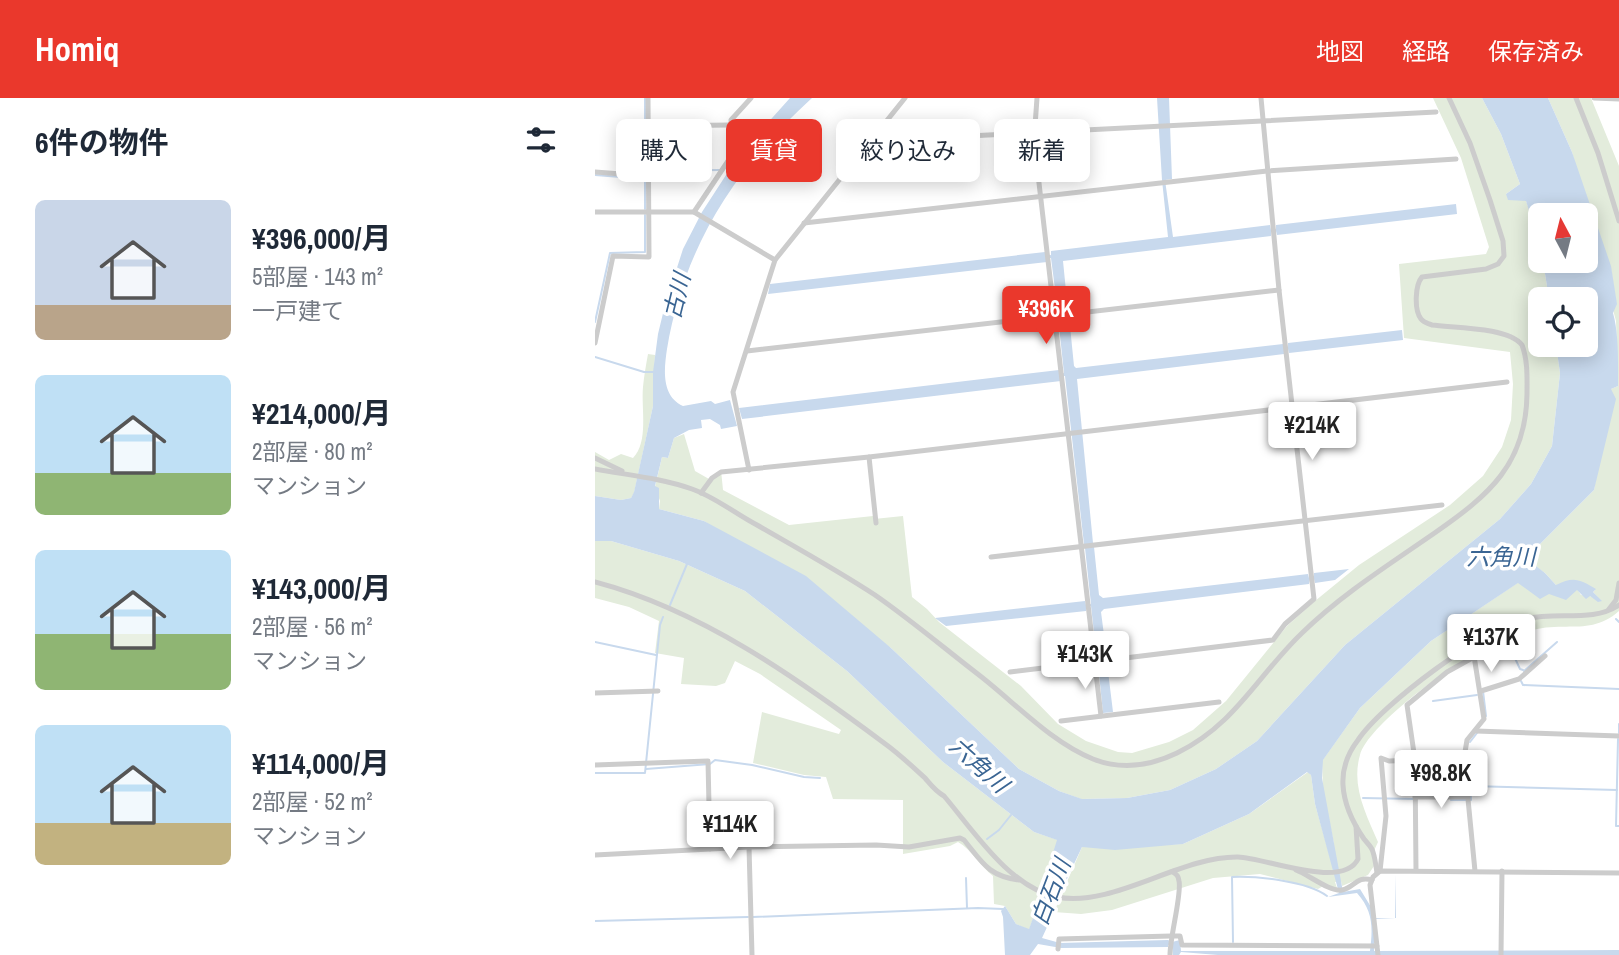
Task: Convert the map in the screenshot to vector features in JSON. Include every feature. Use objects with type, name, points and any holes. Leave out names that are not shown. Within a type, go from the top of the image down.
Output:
[{"type":"street","points":[[648,98],[648,119]]},
{"type":"street","points":[[732,119],[751,98]]},
{"type":"street","points":[[888,119],[905,98]]},
{"type":"street","points":[[1035,119],[1037,98]]},
{"type":"street","points":[[1010,672],[1273,640],[1285,624],[1314,599],[1279,290],[1261,98]]},
{"type":"street","points":[[595,470],[636,475],[701,493],[808,554],[876,596],[1009,698],[1063,745],[1094,759],[1123,766],[1175,754],[1196,742],[1234,712],[1300,635],[1327,611],[1475,503],[1503,475],[1520,443],[1527,404],[1523,345],[1512,337],[1499,333],[1432,325],[1424,322],[1419,313],[1417,287],[1422,277],[1486,269],[1497,264],[1504,256],[1503,241],[1490,200],[1470,144],[1448,98]]},
{"type":"street","points":[[1576,98],[1598,153],[1619,221]]},
{"type":"street","points":[[1594,98],[1619,99]]},
{"type":"street","points":[[1090,129],[1436,112]]},
{"type":"street","points":[[804,223],[1267,171],[1456,159]]},
{"type":"street","points":[[697,214],[726,164]]},
{"type":"street","points":[[595,172],[616,174]]},
{"type":"street","points":[[595,342],[600,296],[613,256],[649,257],[645,182]]},
{"type":"street","points":[[749,470],[733,392],[775,260],[837,182]]},
{"type":"street","points":[[1039,182],[1048,257],[1061,315],[1062,375],[1074,433],[1086,546],[1088,605],[1100,662],[1101,716]]},
{"type":"street","points":[[595,212],[697,214],[775,260]]},
{"type":"street","points":[[747,351],[1279,290]]},
{"type":"street","points":[[701,493],[712,478],[721,472],[1507,382]]},
{"type":"street","points":[[869,457],[876,523]]},
{"type":"street","points":[[595,458],[628,474]]},
{"type":"street","points":[[991,557],[1442,505]]},
{"type":"street","points":[[595,582],[650,600],[700,624],[759,657],[842,711],[888,745],[926,779],[1019,880]]},
{"type":"street","points":[[1604,613],[1616,600],[1619,583]]},
{"type":"street","points":[[595,855],[749,847],[909,846],[960,838],[982,864],[995,873],[1019,880],[1058,898],[1109,892],[1212,859],[1238,857],[1329,874],[1343,872],[1359,859],[1356,826],[1345,797],[1345,764],[1359,738],[1386,709],[1453,657],[1515,622],[1552,615],[1593,616],[1608,613],[1619,605]]},
{"type":"street","points":[[1416,870],[1414,758],[1407,705],[1447,673],[1492,647]]},
{"type":"street","points":[[1474,656],[1485,719],[1478,732],[1467,740],[1464,758],[1475,871]]},
{"type":"street","points":[[1481,694],[1519,679],[1545,656]]},
{"type":"street","points":[[595,693],[658,691]]},
{"type":"street","points":[[1061,721],[1219,702]]},
{"type":"street","points":[[1478,732],[1618,736]]},
{"type":"street","points":[[1378,955],[1371,894],[1372,880],[1379,872],[1385,845],[1385,799],[1381,758],[1389,761],[1464,758]]},
{"type":"street","points":[[595,765],[708,764],[710,849]]},
{"type":"street","points":[[1415,798],[1467,799]]},
{"type":"street","points":[[1356,826],[1373,850],[1379,872]]},
{"type":"street","points":[[749,847],[752,955]]},
{"type":"street","points":[[1287,866],[1314,877],[1329,889],[1341,890],[1359,879],[1372,880]]},
{"type":"street","points":[[1379,872],[1416,870],[1619,873]]},
{"type":"street","points":[[1501,955],[1502,871]]},
{"type":"street","points":[[1170,955],[1180,889],[1177,876],[1173,872]]},
{"type":"street","points":[[1376,935],[1385,935]]},
{"type":"street","points":[[1170,941],[1180,936],[1182,945],[1377,947]]},
{"type":"street","points":[[1058,949],[1059,939],[1167,938],[1170,941]]},
{"type":"green space","points":[[1433,98],[1482,98],[1501,134],[1520,184],[1506,194],[1526,201],[1528,206],[1528,273],[1545,273],[1547,287],[1528,287],[1528,357],[1558,357],[1560,373],[1552,446],[1531,484],[1500,519],[1345,645],[1257,741],[1216,769],[1170,790],[1127,798],[1081,799],[1059,791],[1019,769],[891,648],[704,521],[659,509],[660,501],[655,487],[662,457],[668,458],[674,438],[684,434],[695,471],[709,479],[721,470],[723,490],[789,525],[873,516],[874,519],[903,516],[912,597],[939,622],[1021,686],[1058,724],[1086,741],[1118,752],[1132,753],[1169,742],[1193,730],[1226,701],[1287,626],[1315,601],[1359,565],[1450,505],[1483,476],[1502,447],[1511,420],[1513,384],[1510,352],[1404,338],[1399,264],[1486,254],[1489,247],[1461,158]]},
{"type":"green space","points":[[1548,98],[1591,98],[1619,166],[1619,611],[1609,619],[1588,626],[1533,630],[1488,647],[1461,661],[1409,699],[1377,729],[1360,755],[1357,778],[1361,800],[1378,842],[1372,855],[1374,866],[1368,875],[1342,886],[1341,881],[1335,882],[1337,888],[1325,885],[1318,889],[1260,874],[1213,878],[1112,910],[1081,914],[1054,912],[1082,847],[1183,844],[1249,814],[1308,772],[1311,775],[1315,804],[1335,875],[1334,844],[1323,790],[1322,761],[1360,708],[1431,641],[1519,582],[1549,594],[1577,589],[1581,595],[1601,601],[1593,592],[1595,590],[1556,585],[1532,564],[1540,544],[1594,490],[1611,389],[1618,386],[1616,321],[1598,252],[1598,203],[1585,203],[1572,152]]},
{"type":"green space","points":[[648,354],[655,355],[653,406],[634,493],[631,498],[621,500],[595,496],[595,452],[609,460],[621,454],[633,458],[641,443],[643,387]]},
{"type":"green space","points":[[595,541],[611,541],[679,561],[745,591],[847,671],[943,762],[1034,832],[1058,840],[1029,930],[1016,924],[1005,906],[994,904],[993,876],[958,842],[950,846],[903,854],[903,800],[833,799],[826,777],[804,775],[753,763],[762,712],[839,734],[841,730],[760,674],[735,661],[725,683],[716,686],[681,684],[684,658],[655,653],[659,621],[629,607],[595,598]]},
{"type":"water","points":[[790,98],[812,98],[790,119],[771,119]]},
{"type":"water","points":[[1157,98],[1169,98],[1172,179],[1165,180],[1173,237],[1270,225],[1271,230],[1276,229],[1276,225],[1456,204],[1457,214],[1277,235],[1276,231],[1271,231],[1271,236],[1063,261],[1068,311],[1064,312],[1065,316],[1069,316],[1076,368],[1283,344],[1284,348],[1288,347],[1288,343],[1402,330],[1403,340],[1289,353],[1288,349],[1284,354],[1077,379],[1093,543],[1090,543],[1094,547],[1099,595],[1103,598],[1308,574],[1309,578],[1314,577],[1314,573],[1349,569],[1335,580],[1315,583],[1314,579],[1310,579],[1309,584],[1104,609],[1101,612],[1107,658],[1104,663],[1107,663],[1113,712],[1103,713],[1098,664],[1101,663],[1097,659],[1091,606],[1086,607],[1086,611],[946,626],[935,618],[1085,601],[1086,605],[1091,604],[1085,548],[1088,544],[1084,544],[1065,376],[1060,377],[1061,381],[742,419],[739,408],[1059,370],[1060,374],[1064,373],[1058,317],[1062,313],[1058,312],[1051,258],[1046,258],[1047,262],[768,294],[770,284],[1045,252],[1046,256],[1051,255],[1051,251],[1168,237]]},
{"type":"water","points":[[1482,98],[1548,98],[1572,152],[1589,203],[1528,203],[1528,207],[1526,201],[1508,200],[1506,194],[1520,184],[1501,134]]},
{"type":"water","points":[[726,175],[726,182],[736,182],[717,211],[686,276],[667,349],[667,389],[676,402],[683,406],[730,400],[737,426],[721,429],[720,425],[710,419],[701,420],[702,428],[689,430],[674,438],[668,458],[662,457],[655,486],[659,488],[659,509],[704,521],[806,576],[891,648],[1019,769],[1059,791],[1082,799],[1127,798],[1170,790],[1216,769],[1257,741],[1345,645],[1500,519],[1531,484],[1552,446],[1560,373],[1558,357],[1598,357],[1598,287],[1547,287],[1545,273],[1598,273],[1598,228],[1611,266],[1617,304],[1613,313],[1617,339],[1618,386],[1611,389],[1616,399],[1594,490],[1540,544],[1532,563],[1556,585],[1567,580],[1581,581],[1596,589],[1593,592],[1602,601],[1598,602],[1590,596],[1586,599],[1577,590],[1566,600],[1549,594],[1540,599],[1518,583],[1431,641],[1360,708],[1323,760],[1322,778],[1343,892],[1360,889],[1371,907],[1373,918],[1395,918],[1396,874],[1396,918],[1374,919],[1374,951],[1619,950],[1619,955],[1218,955],[1181,952],[1179,955],[1173,955],[1172,945],[1061,948],[1038,944],[1030,955],[1005,955],[1001,911],[1005,906],[1016,924],[1029,929],[1046,882],[1057,840],[1034,832],[943,762],[847,671],[745,591],[679,561],[611,541],[595,541],[595,496],[621,500],[631,498],[634,492],[653,406],[653,372],[665,305],[683,249],[702,212]],"holes":[[[1307,772],[1311,775],[1315,804],[1339,893],[1328,897],[1357,893],[1371,920],[1370,951],[1181,951],[1180,940],[1060,943],[1042,938],[1054,912],[1049,909],[1056,887],[1060,888],[1062,881],[1066,881],[1082,847],[1115,850],[1183,844],[1249,814]]]},
{"type":"waterway","points":[[645,98],[645,209]]},
{"type":"waterway","points":[[712,170],[719,170]]},
{"type":"waterway","points":[[595,175],[616,177]]},
{"type":"waterway","points":[[595,322],[610,253],[645,252],[645,215]]},
{"type":"waterway","points":[[595,357],[644,372],[655,372]]},
{"type":"waterway","points":[[670,605],[687,564]]},
{"type":"waterway","points":[[595,773],[645,773],[663,617]]},
{"type":"waterway","points":[[1616,619],[1619,622]]},
{"type":"waterway","points":[[595,642],[656,655]]},
{"type":"waterway","points":[[1524,671],[1557,642]]},
{"type":"waterway","points":[[1513,654],[1523,670]]},
{"type":"waterway","points":[[1521,681],[1523,685],[1619,689]]},
{"type":"waterway","points":[[1483,691],[1486,716]]},
{"type":"waterway","points":[[1433,701],[1477,695]]},
{"type":"waterway","points":[[1619,724],[1619,733]]},
{"type":"waterway","points":[[1470,742],[1477,733]]},
{"type":"waterway","points":[[1618,739],[1616,826],[1619,826]]},
{"type":"waterway","points":[[646,769],[710,764],[715,760],[820,778]]},
{"type":"waterway","points":[[1451,800],[1471,800],[1470,786],[1617,790]]},
{"type":"waterway","points":[[1363,798],[1414,799]]},
{"type":"waterway","points":[[987,839],[999,830],[1011,815]]},
{"type":"waterway","points":[[1233,942],[1232,877],[1255,877],[1295,883],[1327,896]]},
{"type":"waterway","points":[[966,878],[967,908]]},
{"type":"waterway","points":[[753,917],[1003,909]]},
{"type":"waterway","points":[[595,921],[748,917]]},
{"type":"water label","name":"古川","points":[[677,296]]},
{"type":"water label","name":"六角川","points":[[1501,557]]},
{"type":"water label","name":"六角川","points":[[979,765]]},
{"type":"water label","name":"白石川","points":[[1051,892]]}]
